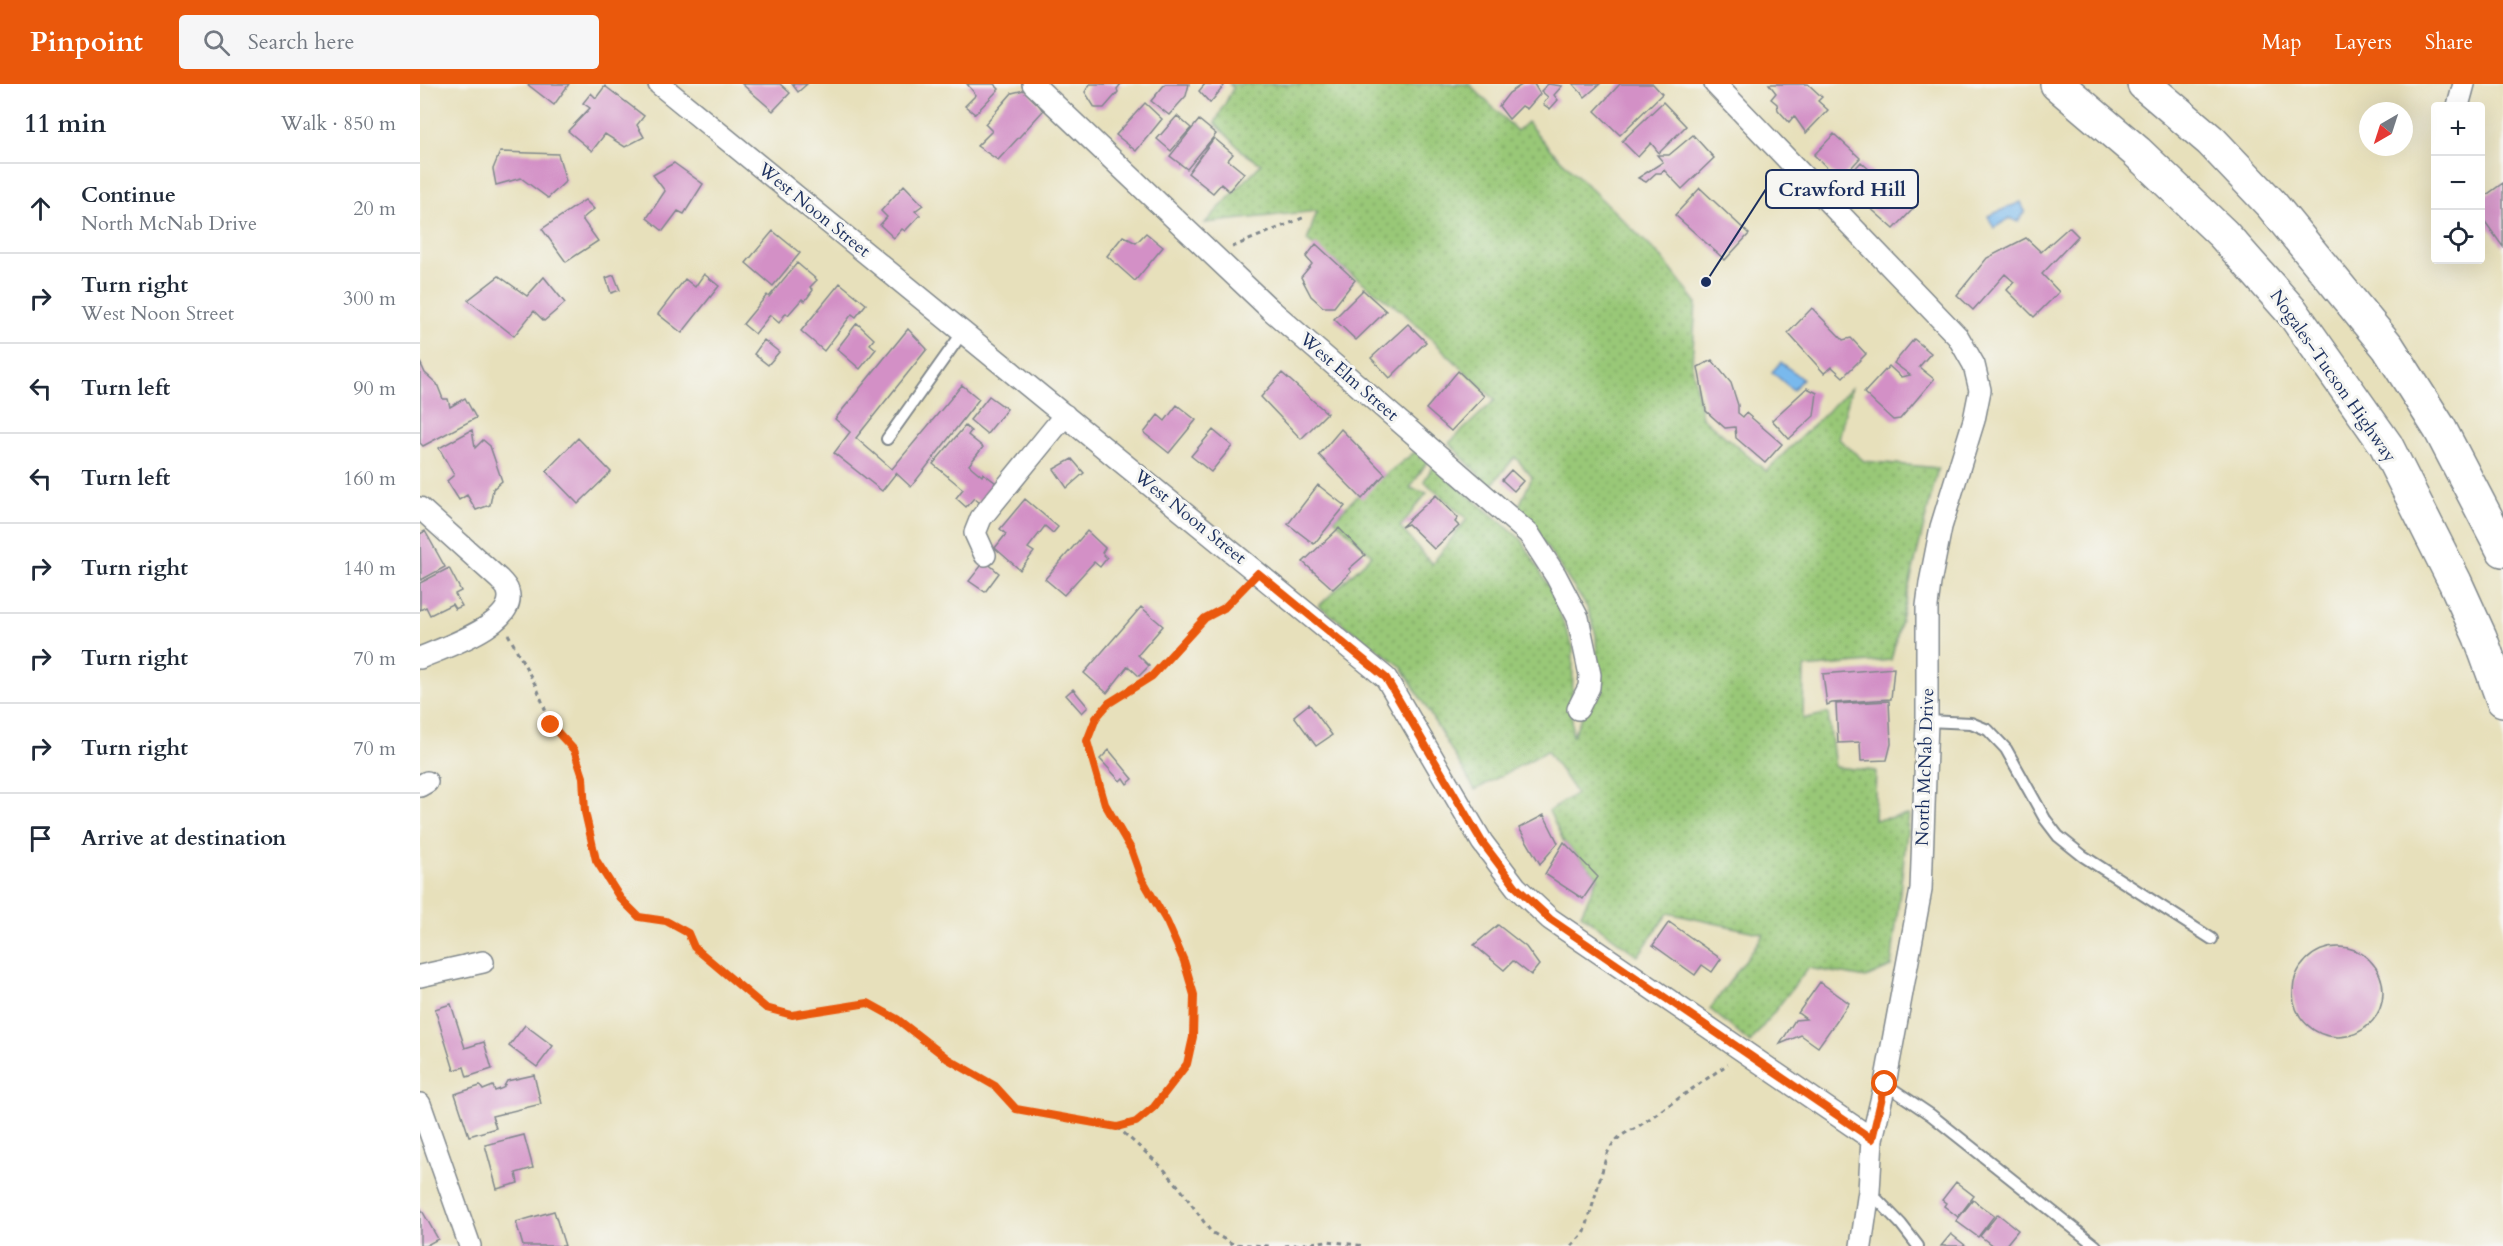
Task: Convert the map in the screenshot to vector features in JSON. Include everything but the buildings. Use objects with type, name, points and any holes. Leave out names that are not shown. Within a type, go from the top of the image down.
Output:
[{"type":"highway","name":"Nogales–Tucson Highway","points":[[2057,84],[2137,152],[2223,234],[2293,313],[2386,445],[2455,582],[2480,637],[2503,700]]},
{"type":"highway","points":[[2144,84],[2211,141]]},
{"type":"highway","points":[[2154,84],[2271,204],[2388,346],[2440,429],[2503,550]]},
{"type":"street","name":"West Noon Street","points":[[659,84],[1386,678],[1482,842],[1516,887],[1550,919],[1872,1139]]},
{"type":"street","name":"West Elm Street","points":[[1033,84],[1271,310],[1529,534],[1556,576],[1578,618],[1590,675],[1589,687],[1578,709]]},
{"type":"street","name":"North McNab Drive","points":[[1715,84],[1958,337],[1974,365],[1980,390],[1971,429],[1941,527],[1930,583],[1927,606],[1927,721],[1921,890],[1885,1084],[1872,1139],[1869,1191],[1861,1246]]},
{"type":"street","points":[[2459,102],[2464,84]]},
{"type":"street","points":[[985,555],[975,532],[981,518],[1065,415]]},
{"type":"street","points":[[420,508],[499,579],[508,591],[508,604],[492,624],[420,658]]},
{"type":"street","points":[[420,976],[483,962]]},
{"type":"street","points":[[420,1104],[470,1246]]},
{"type":"lane","points":[[888,439],[963,332]]},
{"type":"lane","points":[[1927,721],[1971,723],[1988,730],[2006,749],[2045,819],[2058,836],[2083,856],[2212,939]]},
{"type":"lane","points":[[1885,1084],[1931,1115],[2096,1246]]},
{"type":"lane","points":[[1869,1191],[1901,1224],[1917,1246]]},
{"type":"path","points":[[1213,254],[1305,217]]},
{"type":"path","points":[[492,624],[537,688],[551,725],[574,750],[583,777],[585,812],[596,860],[620,898],[639,917],[666,921],[688,933],[694,947],[766,1008],[792,1015],[868,1003],[897,1019],[948,1059],[995,1086],[1016,1109],[1117,1127],[1136,1122],[1154,1107],[1187,1064],[1193,1037],[1194,995],[1184,961],[1167,922],[1141,877],[1131,849],[1105,804],[1087,741],[1096,718],[1109,703],[1152,676],[1205,618],[1224,608],[1258,573]]},
{"type":"path","points":[[1572,1246],[1585,1232],[1612,1143],[1621,1133],[1636,1128],[1744,1053]]},
{"type":"path","points":[[1117,1127],[1162,1167],[1211,1232],[1233,1244],[1270,1246]]},
{"type":"path","points":[[1285,1246],[1328,1241],[1364,1246]]},
{"type":"green space","points":[[1229,84],[1469,84],[1517,131],[1527,122],[1549,148],[1663,259],[1696,302],[1692,366],[1702,417],[1766,471],[1851,388],[1839,439],[1864,461],[1938,468],[1891,660],[1804,668],[1803,719],[1828,713],[1835,767],[1876,771],[1874,820],[1909,815],[1891,967],[1866,978],[1808,968],[1750,1043],[1710,1009],[1764,934],[1668,913],[1638,956],[1581,914],[1598,877],[1564,842],[1549,811],[1576,793],[1547,751],[1475,790],[1402,667],[1319,606],[1372,555],[1334,519],[1355,498],[1419,449],[1431,456],[1410,488],[1427,493],[1400,527],[1432,564],[1467,519],[1424,481],[1433,466],[1522,540],[1550,589],[1573,647],[1572,737],[1598,683],[1596,635],[1587,607],[1519,506],[1532,477],[1515,457],[1490,487],[1449,443],[1495,400],[1404,313],[1307,241],[1317,211],[1205,223],[1261,164],[1244,153],[1215,123],[1233,88]]},
{"type":"water","points":[[2021,202],[2025,212],[2018,222],[2010,218],[1994,228],[1988,216]]},
{"type":"water","points":[[1781,362],[1802,379],[1793,390],[1772,372]]},
{"type":"place","name":"Crawford Hill","points":[[1706,282]]},
{"type":"route","points":[[551,725],[574,750],[583,777],[585,812],[596,860],[620,898],[639,917],[666,921],[688,933],[694,947],[766,1008],[792,1015],[868,1003],[897,1019],[948,1059],[995,1086],[1016,1109],[1117,1127],[1136,1122],[1154,1107],[1187,1064],[1193,1037],[1195,1006],[1184,961],[1167,922],[1141,877],[1131,849],[1105,804],[1087,741],[1096,718],[1109,703],[1130,692],[1152,676],[1205,618],[1224,608],[1258,573],[1386,678],[1424,739],[1482,842],[1516,887],[1550,919],[1872,1139],[1885,1084]]}]
